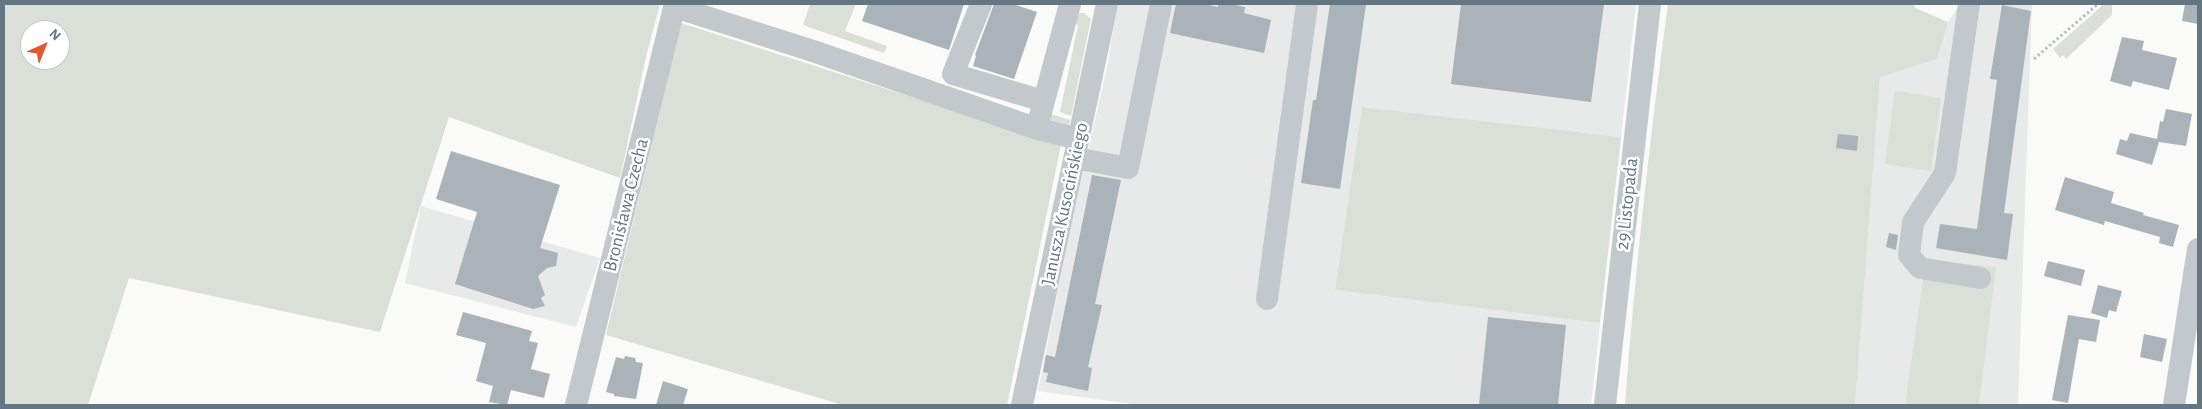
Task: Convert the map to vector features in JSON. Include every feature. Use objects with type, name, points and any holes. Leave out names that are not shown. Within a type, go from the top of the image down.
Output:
[{"type":"street","points":[[981,4],[953,74],[1043,101]]},
{"type":"street","points":[[1038,129],[1043,101],[1070,4]]},
{"type":"street","points":[[1080,4],[1107,8]]},
{"type":"street","points":[[675,5],[1038,129],[1077,149],[1128,168],[1160,4]]},
{"type":"street","points":[[1267,299],[1307,4]]},
{"type":"street","name":"29 Listopada","points":[[1605,405],[1650,4]]},
{"type":"street","points":[[1969,4],[1945,173],[1913,222],[1909,255],[1920,268],[1980,278]]},
{"type":"street","name":"Bronisława Czecha","points":[[576,405],[675,5]]},
{"type":"street","name":"Janusza Kusocińskiego","points":[[1022,405],[1107,8]]},
{"type":"street","points":[[2174,405],[2193,319],[2198,249]]},
{"type":"path","points":[[2034,59],[2098,4]]},
{"type":"shaded area","points":[[4,4],[660,4],[645,61],[620,178],[449,117],[380,332],[129,278],[88,405],[4,405]]},
{"type":"shaded area","points":[[810,4],[856,4],[845,31],[887,46],[884,53],[803,25]]},
{"type":"shaded area","points":[[1117,4],[1636,4],[1621,137],[1362,107],[1335,290],[1600,323],[1591,405],[1139,405],[1038,391],[1073,216],[1108,63]]},
{"type":"shaded area","points":[[1668,4],[1915,4],[1915,8],[1948,22],[1937,59],[1880,77],[1855,405],[1625,405],[1633,305]]},
{"type":"shaded area","points":[[1960,4],[2032,4],[2018,405],[1855,405],[1880,76],[1937,59],[1948,22]]},
{"type":"shaded area","points":[[2104,4],[2112,4],[2112,15],[2066,59],[2063,55],[2060,58],[2053,49]]},
{"type":"shaded area","points":[[1076,13],[1084,13],[1091,19],[1071,116],[1060,112],[1078,25],[1068,21]]},
{"type":"shaded area","points":[[681,23],[1061,145],[1007,405],[843,405],[606,335]]},
{"type":"shaded area","points":[[1895,91],[1941,98],[1931,171],[1885,164]]},
{"type":"shaded area","points":[[1362,107],[1621,137],[1600,323],[1335,290]]},
{"type":"shaded area","points":[[1047,113],[1070,120],[1068,129],[1049,121]]},
{"type":"shaded area","points":[[421,206],[600,258],[576,327],[405,283]]},
{"type":"shaded area","points":[[1926,260],[1996,267],[1979,405],[1905,405]]},
{"type":"building","points":[[868,4],[964,4],[949,50],[862,21]]},
{"type":"building","points":[[994,4],[1013,4],[1037,12],[1014,79],[973,66],[975,55]]},
{"type":"building","points":[[1176,4],[1204,4],[1218,7],[1218,4],[1230,4],[1245,7],[1244,13],[1271,20],[1264,53],[1170,33]]},
{"type":"building","points":[[1330,4],[1366,4],[1340,189],[1301,183],[1313,100],[1316,100]]},
{"type":"building","points":[[1461,4],[1604,4],[1591,102],[1451,84]]},
{"type":"building","points":[[2185,4],[2198,4],[2198,24],[2182,21]]},
{"type":"building","points":[[2002,5],[2031,11],[2004,213],[2013,214],[2007,260],[1936,248],[1940,224],[1977,229],[1997,80],[1990,79]]},
{"type":"building","points":[[2122,37],[2144,41],[2142,50],[2177,58],[2169,90],[2133,81],[2131,87],[2110,81]]},
{"type":"building","points":[[2166,109],[2192,114],[2186,146],[2159,142],[2152,165],[2116,154],[2120,139],[2127,141],[2130,133],[2157,139],[2160,121],[2163,122]]},
{"type":"building","points":[[1838,134],[1858,136],[1857,151],[1836,148]]},
{"type":"building","points":[[451,151],[560,185],[540,248],[558,253],[556,266],[547,268],[538,276],[545,295],[541,298],[545,306],[533,309],[455,284],[477,212],[436,199]]},
{"type":"building","points":[[1092,175],[1121,180],[1095,304],[1102,305],[1088,367],[1092,368],[1088,391],[1046,382],[1048,373],[1043,372],[1046,355],[1055,357]]},
{"type":"building","points":[[2065,177],[2114,192],[2111,203],[2144,213],[2143,215],[2179,225],[2173,247],[2159,243],[2160,237],[2105,221],[2104,225],[2055,210]]},
{"type":"building","points":[[1889,233],[1898,235],[1896,250],[1886,247]]},
{"type":"building","points":[[2048,261],[2085,270],[2081,286],[2044,276]]},
{"type":"building","points":[[2098,285],[2122,291],[2116,312],[2109,310],[2107,318],[2091,313]]},
{"type":"building","points":[[463,312],[532,331],[529,341],[538,343],[531,369],[550,374],[544,398],[511,390],[507,405],[489,402],[493,386],[476,381],[486,343],[456,335]]},
{"type":"building","points":[[2068,315],[2100,320],[2096,342],[2079,339],[2068,403],[2052,400]]},
{"type":"building","points":[[1488,317],[1566,325],[1558,405],[1479,405]]},
{"type":"building","points":[[2144,334],[2167,339],[2162,362],[2140,357]]},
{"type":"building","points":[[625,356],[635,358],[636,362],[643,363],[636,399],[614,396],[614,394],[606,392],[616,357],[624,359]]},
{"type":"building","points":[[663,381],[688,389],[683,405],[656,405]]}]
